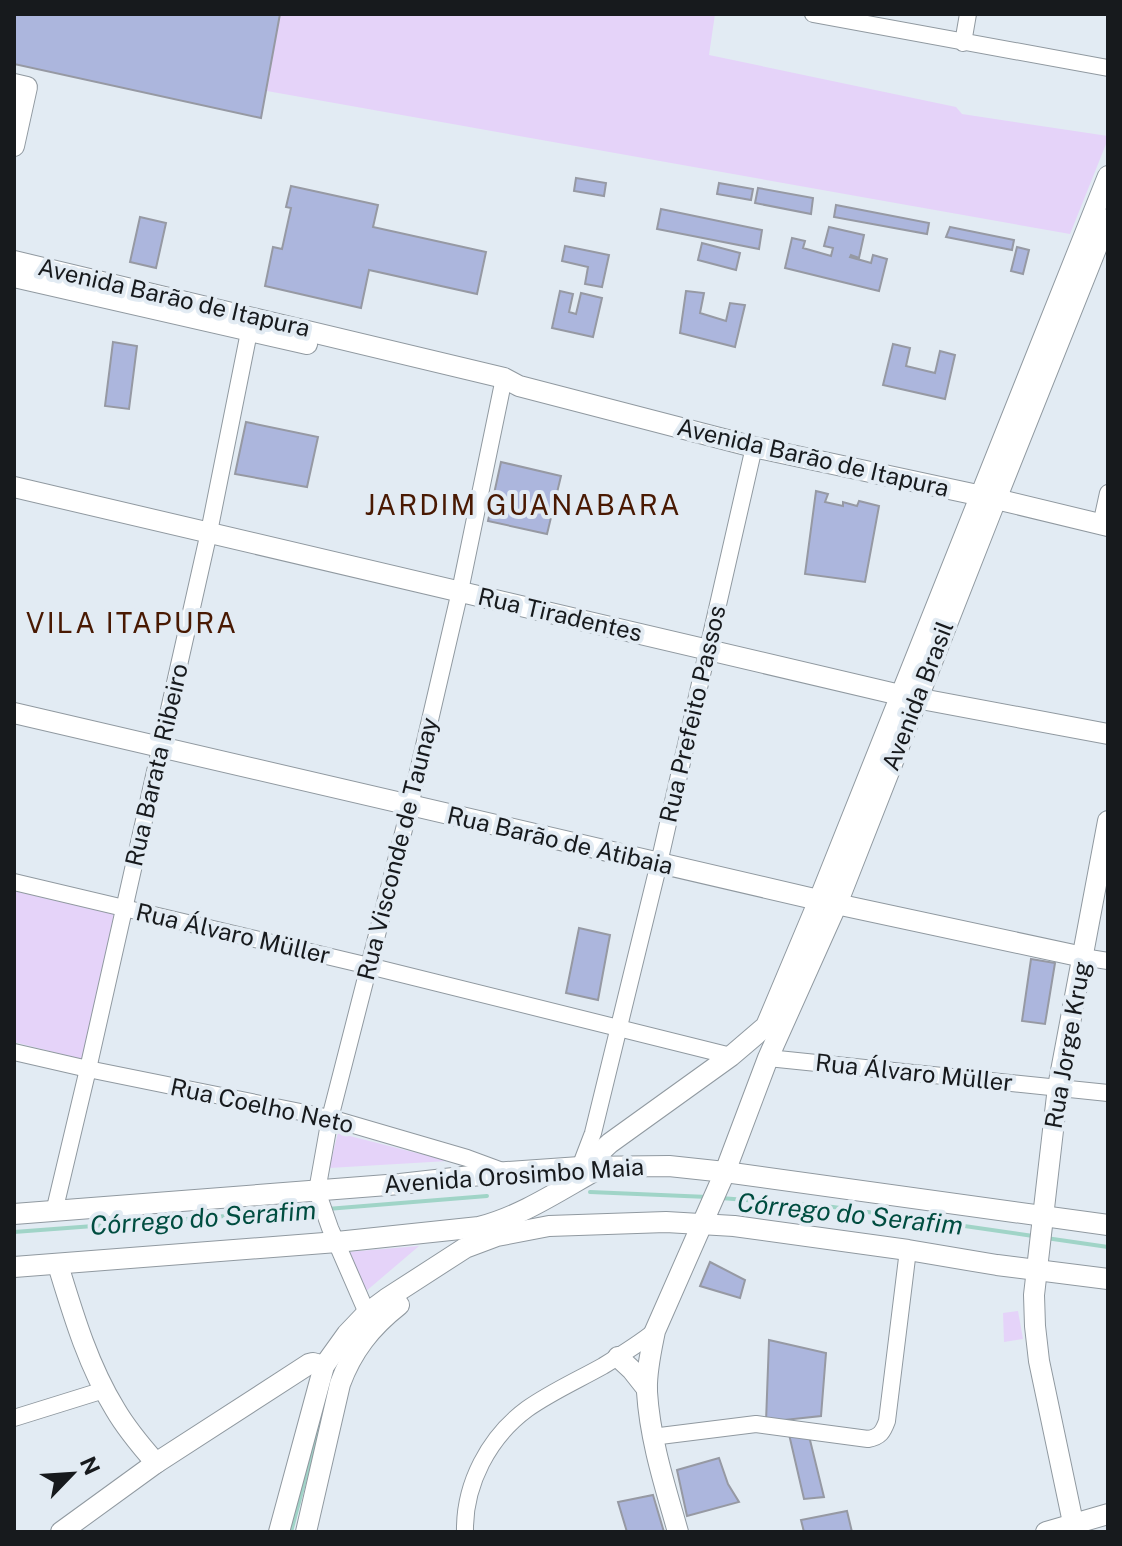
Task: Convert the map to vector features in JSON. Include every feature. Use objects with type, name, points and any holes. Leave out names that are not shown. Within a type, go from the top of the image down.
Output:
[{"type":"main road","points":[[14,146],[20,85]]},
{"type":"main road","name":"Avenida Brasil","points":[[678,1532],[652,1437],[647,1389],[655,1331],[722,1177],[988,498],[1108,176]]},
{"type":"main road","name":"Avenida Brasil","points":[[988,498],[1108,219]]},
{"type":"main road","name":"Avenida Barão de Itapura","points":[[14,261],[251,324],[508,384],[754,447],[1105,525]]},
{"type":"main road","name":"Avenida Barão de Itapura","points":[[14,277],[251,324]]},
{"type":"main road","name":"Rua Tiradentes","points":[[14,487],[909,697],[1108,734]]},
{"type":"main road","name":"Rua Barão de Atibaia","points":[[14,713],[828,902],[1083,957]]},
{"type":"main road","name":"Rua Jorge Krug","points":[[1073,1528],[1039,1361],[1035,1326],[1037,1264],[1058,1087],[1108,821]]},
{"type":"main road","name":"Avenida Brasil","points":[[582,1167],[610,1143],[731,1056],[766,1026],[828,902]]},
{"type":"main road","name":"Avenida Orosimbo Maia","points":[[14,1267],[334,1235],[464,1229],[494,1223],[605,1166],[747,1057],[766,1026]]},
{"type":"main road","name":"Avenida Orosimbo Maia","points":[[14,1214],[319,1196],[334,1188],[507,1172],[669,1166],[722,1177],[1042,1221],[1108,1225]]},
{"type":"main road","points":[[279,1532],[324,1368],[347,1334],[386,1299],[465,1248],[497,1236],[542,1227],[704,1220],[997,1265],[1037,1264],[1108,1279]]},
{"type":"main road","points":[[306,1532],[340,1384],[362,1340],[399,1305],[454,1267],[484,1249],[542,1227]]},
{"type":"main road","points":[[58,1265],[81,1336],[104,1390],[115,1410],[156,1463]]},
{"type":"main road","points":[[618,1357],[647,1389]]},
{"type":"main road","points":[[61,1532],[156,1463],[309,1364],[315,1363],[324,1368]]},
{"type":"main road","points":[[1046,1532],[1073,1528],[1108,1514]]},
{"type":"street","points":[[813,14],[1108,68]]},
{"type":"street","points":[[963,43],[968,14]]},
{"type":"street","name":"Rua Barata Ribeiro","points":[[54,1212],[209,532],[251,324]]},
{"type":"street","name":"Rua Visconde de Taunay","points":[[367,1313],[319,1196],[330,1118],[410,806],[508,384]]},
{"type":"street","name":"Rua Prefeito Passos","points":[[582,1167],[659,863],[754,447]]},
{"type":"street","points":[[1105,525],[1108,493]]},
{"type":"street","name":"Rua Álvaro Müller","points":[[14,882],[731,1056]]},
{"type":"street","name":"Rua Barão de Atibaia","points":[[1083,957],[1108,961]]},
{"type":"street","name":"Rua Coelho Neto","points":[[14,1052],[330,1118],[507,1172]]},
{"type":"street","name":"Rua Álvaro Müller","points":[[768,1058],[1108,1093]]},
{"type":"street","points":[[652,1437],[756,1424],[868,1439],[877,1437],[883,1432],[887,1421],[908,1250]]},
{"type":"street","points":[[465,1532],[472,1484],[496,1439],[510,1423],[527,1409],[618,1357],[655,1331]]},
{"type":"street","points":[[14,1418],[104,1390]]},
{"type":"shaded area","points":[[280,14],[715,14],[709,55],[956,107],[962,114],[1108,136],[1108,139],[1070,234],[267,91]]},
{"type":"shaded area","points":[[14,891],[114,914],[85,1060],[14,1042]]},
{"type":"shaded area","points":[[338,1133],[448,1161],[329,1168]]},
{"type":"shaded area","points":[[419,1246],[365,1292],[347,1252]]},
{"type":"shaded area","points":[[1018,1311],[1023,1339],[1004,1342],[1003,1313]]},
{"type":"building","points":[[14,14],[280,14],[261,118],[14,64]]},
{"type":"building","points":[[576,178],[606,183],[604,196],[574,191]]},
{"type":"building","points":[[719,183],[753,189],[751,200],[717,194]]},
{"type":"building","points":[[291,186],[378,205],[373,227],[486,252],[477,294],[369,270],[361,308],[265,286],[273,247],[282,249],[291,208],[286,207]]},
{"type":"building","points":[[758,188],[813,198],[811,214],[755,203]]},
{"type":"building","points":[[836,205],[929,223],[927,234],[834,217]]},
{"type":"building","points":[[661,209],[762,230],[759,249],[657,229]]},
{"type":"building","points":[[140,217],[166,223],[156,268],[130,262]]},
{"type":"building","points":[[829,227],[864,235],[859,258],[850,257],[871,263],[873,255],[887,259],[879,291],[785,268],[792,238],[805,241],[803,248],[831,256],[833,248],[824,246]]},
{"type":"building","points":[[950,227],[1014,240],[1012,250],[946,237]]},
{"type":"building","points":[[702,243],[740,253],[736,270],[698,260]]},
{"type":"building","points":[[565,246],[609,255],[602,287],[585,284],[588,267],[562,261]]},
{"type":"building","points":[[1017,247],[1029,250],[1023,274],[1011,271]]},
{"type":"building","points":[[560,291],[573,294],[569,312],[576,314],[581,293],[602,298],[593,337],[552,328]]},
{"type":"building","points":[[686,291],[704,293],[700,313],[726,321],[730,303],[745,305],[735,347],[680,333]]},
{"type":"building","points":[[113,342],[137,346],[129,409],[105,406]]},
{"type":"building","points":[[893,344],[910,348],[906,366],[935,373],[940,351],[955,355],[945,399],[883,385]]},
{"type":"building","points":[[246,422],[318,437],[307,487],[235,474]]},
{"type":"building","points":[[501,462],[561,476],[547,534],[488,521]]},
{"type":"building","points":[[816,491],[828,494],[825,502],[857,506],[859,501],[879,506],[865,582],[805,574]]},
{"type":"building","points":[[579,928],[610,935],[598,1000],[566,993]]},
{"type":"building","points":[[1031,959],[1055,963],[1045,1024],[1022,1021]]},
{"type":"building","points":[[710,1262],[745,1280],[740,1298],[700,1286]]},
{"type":"building","points":[[769,1340],[826,1353],[821,1416],[766,1422]]},
{"type":"building","points":[[788,1430],[808,1432],[824,1497],[804,1499]]},
{"type":"building","points":[[719,1458],[728,1484],[739,1502],[687,1516],[677,1470]]},
{"type":"building","points":[[653,1495],[664,1532],[627,1532],[618,1502]]},
{"type":"building","points":[[847,1511],[852,1532],[804,1532],[801,1520]]},
{"type":"waterway","name":"Córrego do Serafim","points":[[590,1192],[708,1197]]},
{"type":"waterway","name":"Córrego do Serafim","points":[[327,1209],[487,1196]]},
{"type":"waterway","name":"Córrego do Serafim","points":[[721,1198],[833,1207],[1033,1236]]},
{"type":"waterway","name":"Córrego do Serafim","points":[[14,1232],[319,1209]]},
{"type":"waterway","name":"Córrego do Serafim","points":[[1046,1238],[1108,1247]]},
{"type":"waterway","points":[[291,1532],[323,1412]]},
{"type":"district","name":"JARDIM GUANABARA","points":[[523,505]]},
{"type":"district","name":"VILA ITAPURA","points":[[132,623]]}]
